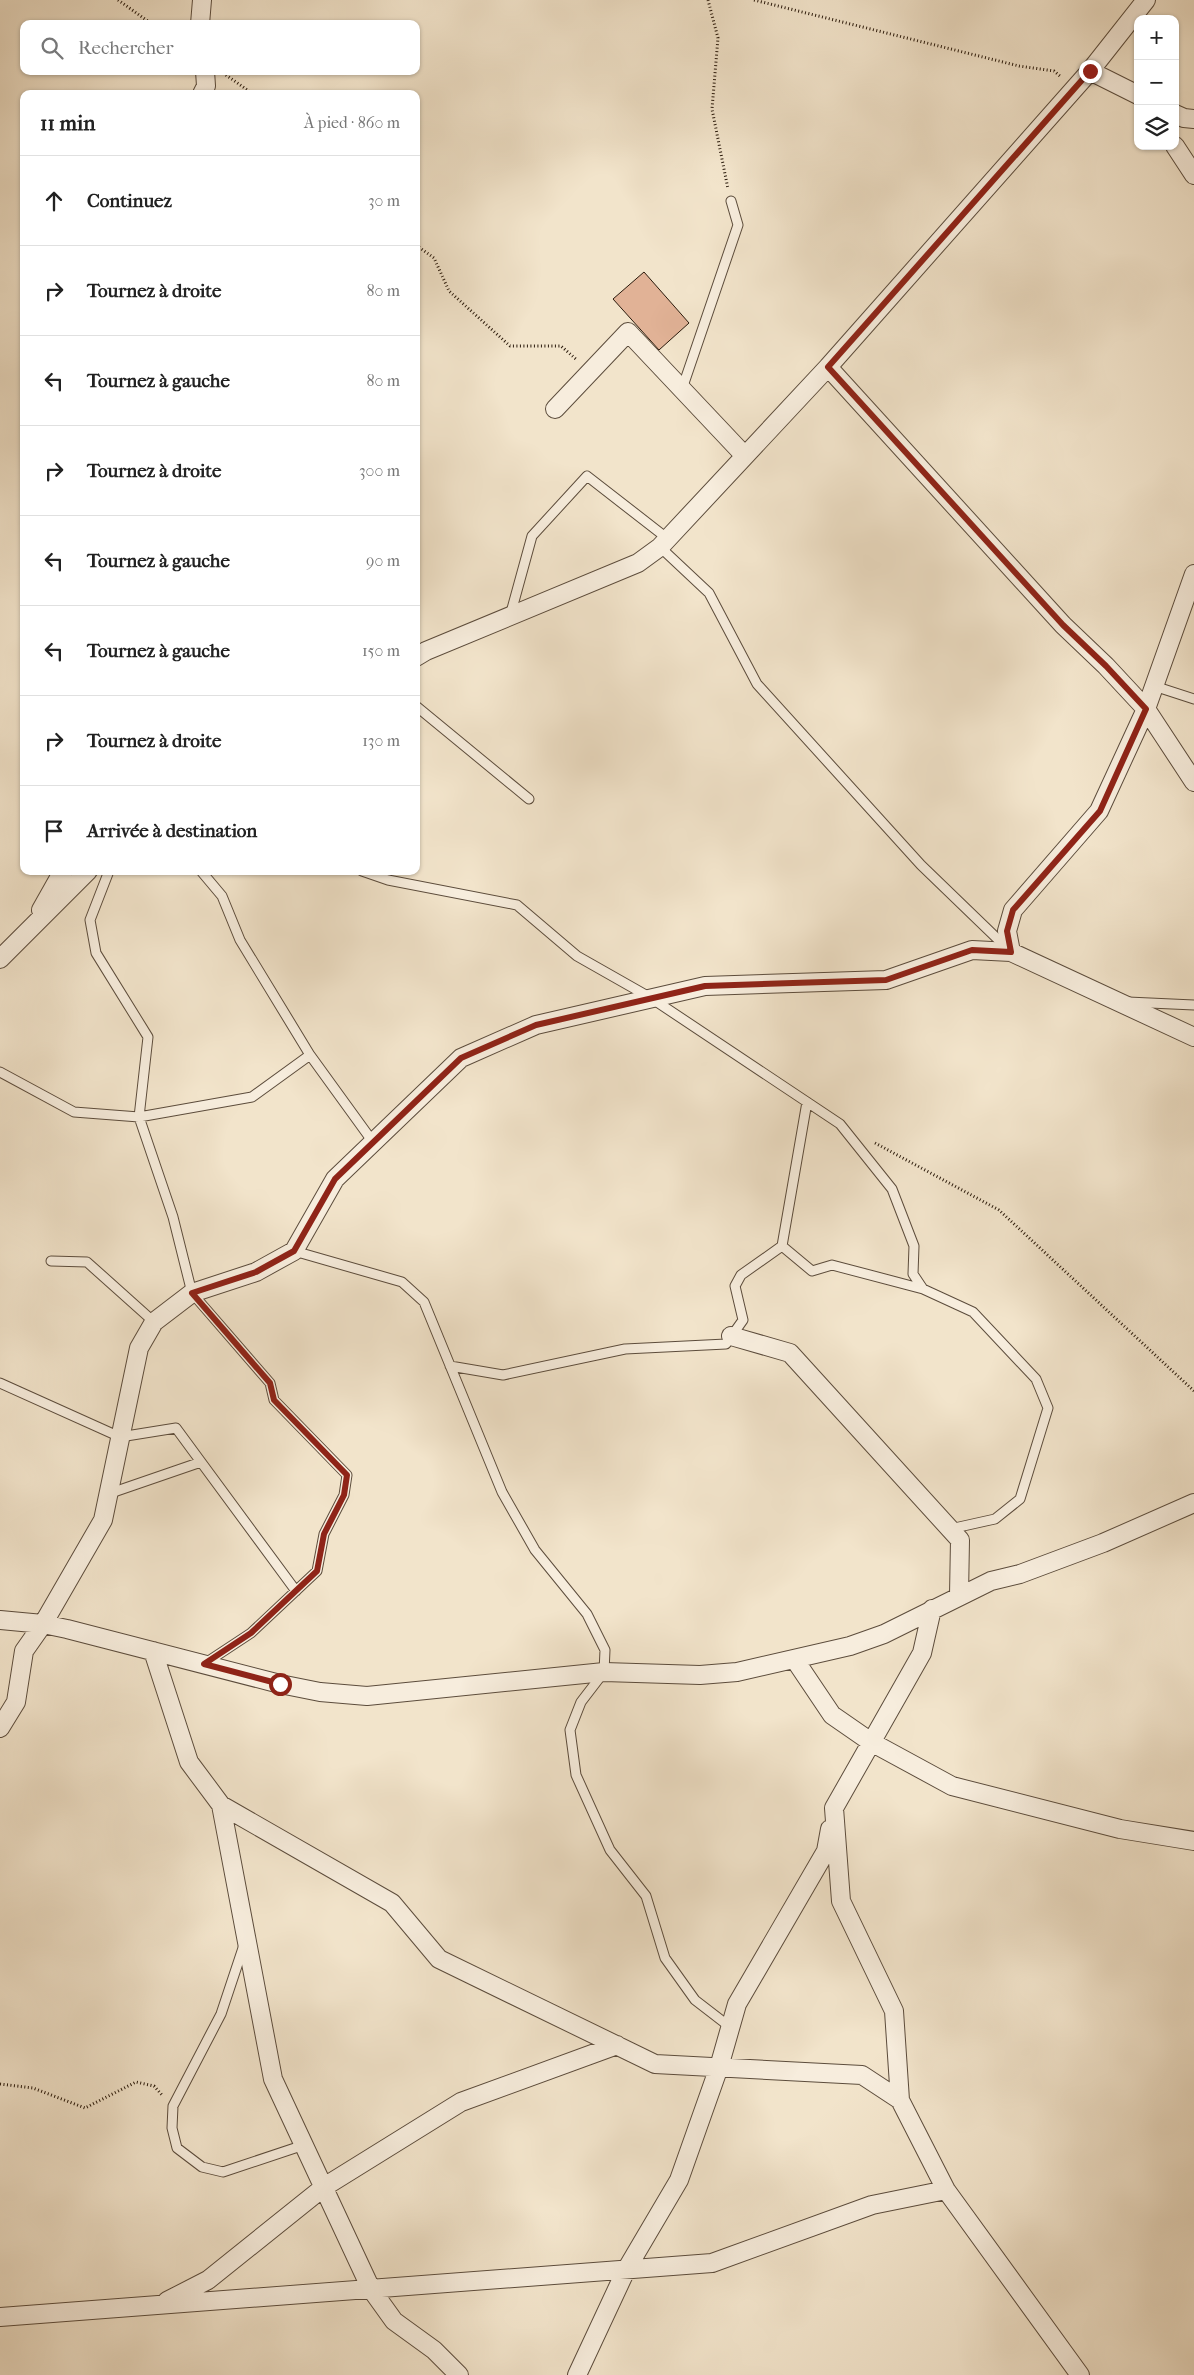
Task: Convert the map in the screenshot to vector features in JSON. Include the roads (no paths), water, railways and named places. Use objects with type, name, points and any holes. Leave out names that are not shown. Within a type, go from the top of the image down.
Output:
[{"type":"street","points":[[200,20],[202,0]]},
{"type":"street","points":[[420,655],[638,563],[664,543],[828,367],[1090,71],[1146,0]]},
{"type":"street","points":[[1090,71],[1134,93]]},
{"type":"street","points":[[204,90],[206,86],[205,75]]},
{"type":"street","points":[[1179,116],[1194,119]]},
{"type":"street","points":[[1178,150],[1194,175]]},
{"type":"street","points":[[555,410],[628,332],[745,456]]},
{"type":"street","points":[[828,367],[1063,625],[1106,666],[1146,709],[1194,782]]},
{"type":"street","points":[[1011,952],[1007,931],[1013,910],[1100,811],[1146,709],[1194,574]]},
{"type":"street","points":[[28,932],[61,875]]},
{"type":"street","points":[[0,959],[84,875]]},
{"type":"street","points":[[0,1728],[16,1702],[24,1652],[43,1624],[103,1520],[139,1348],[154,1322],[192,1293],[256,1272],[294,1251],[335,1179],[461,1058],[536,1025],[705,986],[886,980],[972,950],[1011,952],[1194,1037]]},
{"type":"street","points":[[731,1336],[790,1353],[960,1540],[959,1595]]},
{"type":"street","points":[[0,1620],[43,1624],[312,1690],[367,1696],[604,1672],[700,1675],[738,1672],[795,1660],[884,1634],[959,1595],[991,1581],[1020,1574],[1103,1543],[1194,1503]]},
{"type":"street","points":[[577,2375],[626,2270],[679,2180],[719,2067],[737,2004],[826,1851],[834,1808],[922,1653],[932,1609]]},
{"type":"street","points":[[153,1651],[189,1762],[221,1805],[392,1903],[439,1959],[655,2064],[862,2075],[900,2100]]},
{"type":"street","points":[[795,1660],[832,1716],[871,1742],[952,1786],[1120,1829],[1194,1841]]},
{"type":"street","points":[[221,1805],[273,2079],[371,2289],[394,2321],[434,2350],[459,2375]]},
{"type":"street","points":[[834,1808],[841,1901],[894,2011],[900,2100],[946,2190],[1080,2375]]},
{"type":"street","points":[[158,2305],[208,2280],[324,2187],[461,2102],[617,2045]]},
{"type":"street","points":[[0,2317],[712,2264],[872,2205],[946,2190]]},
{"type":"lane","points":[[682,389],[738,225],[731,202]]},
{"type":"lane","points":[[510,616],[532,536],[587,476],[664,543],[709,593],[756,684],[921,865],[1011,952]]},
{"type":"lane","points":[[1154,686],[1194,699]]},
{"type":"lane","points":[[420,709],[529,799]]},
{"type":"lane","points":[[107,875],[90,920],[96,953],[148,1037],[139,1117],[173,1217],[192,1293],[270,1383],[274,1400],[347,1475],[344,1495],[324,1534],[317,1571],[251,1633],[204,1664]]},
{"type":"lane","points":[[204,875],[222,896],[240,940],[310,1055],[373,1142]]},
{"type":"lane","points":[[374,875],[388,880],[517,905],[577,956],[651,998],[840,1124],[892,1189],[914,1246],[913,1274],[922,1289]]},
{"type":"lane","points":[[1118,1001],[1194,1005]]},
{"type":"lane","points":[[0,1072],[74,1112],[139,1117],[252,1097],[310,1055]]},
{"type":"lane","points":[[450,1366],[503,1375],[625,1349],[726,1344],[743,1320],[735,1286],[741,1275],[782,1246],[807,1102]]},
{"type":"lane","points":[[782,1246],[812,1271],[832,1265],[922,1289],[973,1312],[1036,1379],[1048,1408],[1020,1499],[995,1519],[950,1529]]},
{"type":"lane","points":[[294,1251],[402,1282],[424,1302],[502,1492],[535,1550],[587,1614],[606,1650],[604,1672],[581,1702],[570,1730],[576,1775],[610,1850],[646,1896],[665,1958],[694,2000],[730,2027]]},
{"type":"lane","points":[[51,1262],[88,1262],[154,1322]]},
{"type":"lane","points":[[0,1383],[120,1437],[176,1428],[296,1590]]},
{"type":"lane","points":[[108,1494],[201,1462]]},
{"type":"lane","points":[[246,1938],[221,2014],[173,2106],[172,2128],[176,2148],[202,2167],[223,2172],[304,2144]]}]
